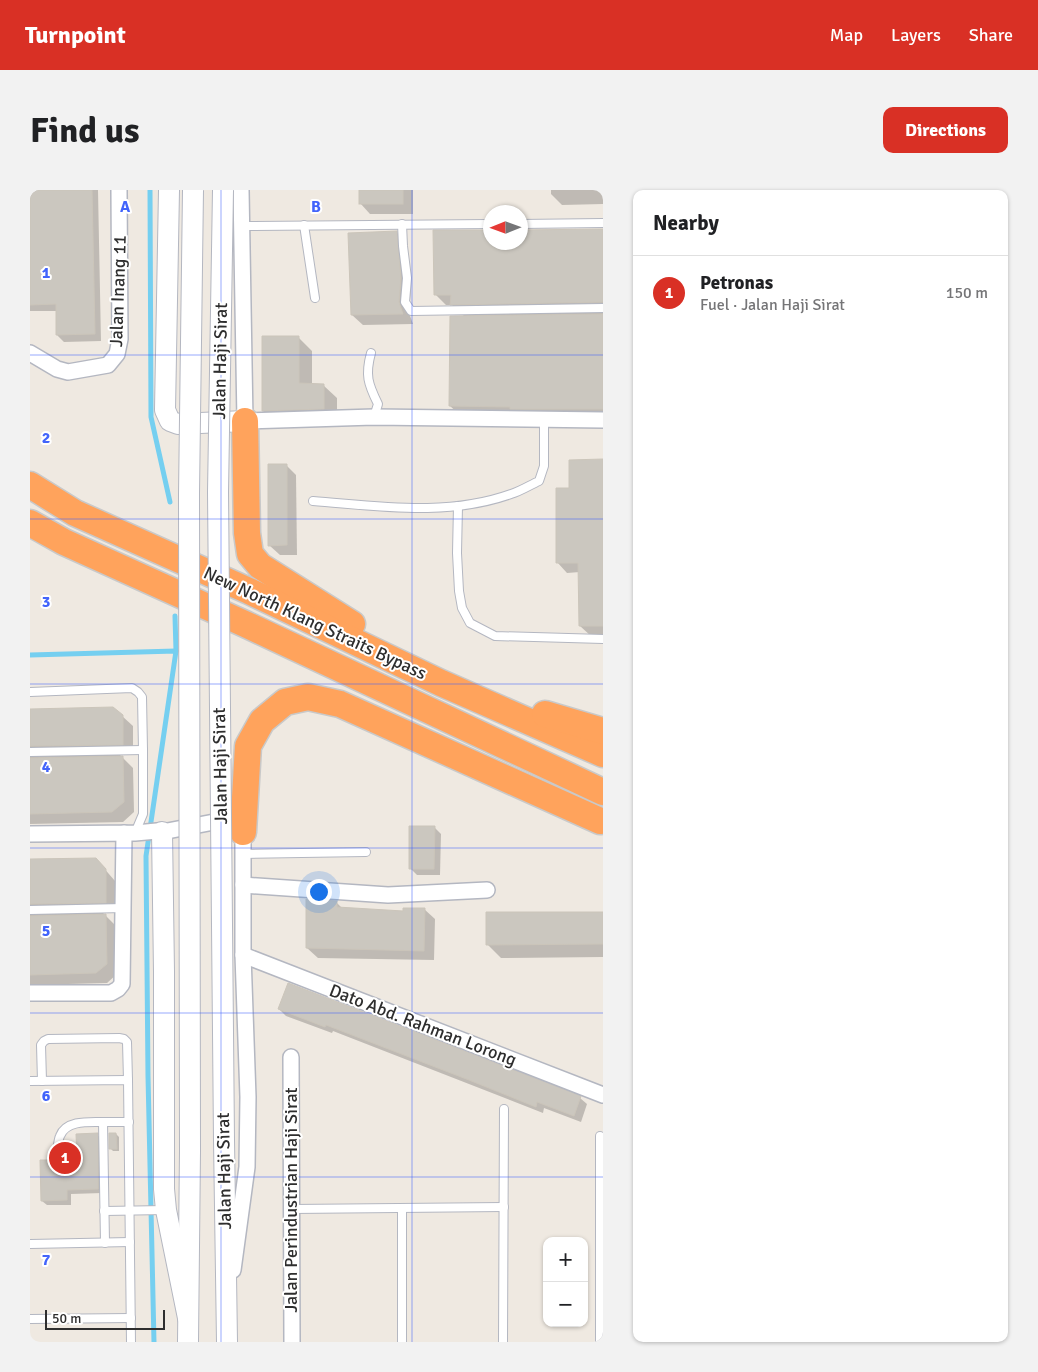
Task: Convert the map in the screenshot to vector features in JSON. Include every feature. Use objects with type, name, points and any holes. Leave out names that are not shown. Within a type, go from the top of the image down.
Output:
[{"type":"highway","points":[[245,421],[247,533],[250,554],[260,566],[373,637],[432,678],[603,731]]},
{"type":"highway","name":"New North Klang Straits Bypass","points":[[30,485],[75,513],[249,591],[432,678],[603,754]]},
{"type":"highway","name":"New North Klang Straits Bypass","points":[[30,523],[64,542],[400,696],[603,792]]},
{"type":"highway","points":[[400,696],[601,822]]},
{"type":"highway","points":[[243,843],[248,746],[262,721],[285,702],[308,697],[340,704],[601,822]]},
{"type":"main road","points":[[168,190],[165,410],[170,421],[178,424],[245,421]]},
{"type":"main road","name":"Jalan Haji Sirat","points":[[188,1342],[190,1151],[189,494],[193,190]]},
{"type":"main road","name":"Jalan Haji Sirat","points":[[223,190],[218,492],[227,1342]]},
{"type":"main road","points":[[160,831],[164,972],[161,1211],[188,1318]]},
{"type":"street","name":"Jalan Inang 11","points":[[30,353],[57,369],[68,372],[108,365],[118,354],[120,339],[119,190]]},
{"type":"street","points":[[241,190],[245,421],[374,417],[544,421],[603,420]]},
{"type":"street","points":[[30,834],[160,831],[214,822],[230,824],[243,843],[243,955],[248,1097],[248,1167],[226,1313]]},
{"type":"street","points":[[30,993],[111,992],[118,990],[122,984],[124,908],[133,832]]},
{"type":"street","points":[[243,885],[388,895],[487,890]]},
{"type":"street","name":"Dato Abd. Rahman Lorong","points":[[243,955],[603,1095]]},
{"type":"street","name":"Jalan Perindustrian Haji Sirat","points":[[291,1057],[292,1342]]},
{"type":"lane","points":[[528,224],[603,223]]},
{"type":"lane","points":[[402,224],[407,278],[404,302],[411,311],[603,308]]},
{"type":"lane","points":[[242,226],[483,224]]},
{"type":"lane","points":[[304,225],[316,298]]},
{"type":"lane","points":[[371,353],[367,366],[369,386],[378,404],[374,417]]},
{"type":"lane","points":[[313,501],[424,509],[458,506],[511,494],[539,481],[544,466],[544,421]]},
{"type":"lane","points":[[458,506],[457,553],[459,591],[462,608],[470,623],[495,636],[603,639]]},
{"type":"lane","points":[[30,692],[132,688],[138,692],[142,698],[144,750],[143,814],[133,832]]},
{"type":"lane","points":[[30,752],[144,750]]},
{"type":"lane","points":[[243,843],[366,852]]},
{"type":"lane","points":[[30,910],[124,908]]},
{"type":"lane","points":[[42,1080],[41,1045],[48,1039],[119,1038],[127,1042],[131,1342]]},
{"type":"lane","points":[[30,1081],[128,1080]]},
{"type":"lane","points":[[503,1342],[504,1109]]},
{"type":"lane","points":[[57,1152],[60,1135],[68,1126],[80,1122],[128,1122]]},
{"type":"lane","points":[[103,1122],[105,1243]]},
{"type":"lane","points":[[600,1136],[600,1342]]},
{"type":"lane","points":[[292,1209],[504,1207]]},
{"type":"lane","points":[[402,1208],[402,1342]]},
{"type":"lane","points":[[104,1211],[161,1211]]},
{"type":"lane","points":[[30,1244],[130,1242]]},
{"type":"lane","points":[[30,1319],[131,1318]]},
{"type":"building","points":[[30,190],[92,190],[95,334],[56,335],[56,304],[30,305]]},
{"type":"building","points":[[359,190],[403,190],[403,204],[359,204]]},
{"type":"building","points":[[603,229],[603,302],[450,305],[451,295],[434,295],[433,230],[483,230],[483,250],[528,250],[528,230]]},
{"type":"building","points":[[397,231],[401,278],[399,302],[403,314],[351,315],[348,233]]},
{"type":"building","points":[[603,314],[603,409],[510,409],[510,407],[449,406],[450,316]]},
{"type":"building","points":[[262,336],[299,336],[299,383],[324,384],[324,409],[262,411]]},
{"type":"building","points":[[603,459],[603,626],[579,626],[578,563],[556,563],[556,488],[569,488],[569,460]]},
{"type":"building","points":[[268,464],[287,464],[287,545],[268,546]]},
{"type":"building","points":[[113,707],[123,715],[123,745],[30,746],[30,709]]},
{"type":"building","points":[[123,756],[124,802],[112,812],[30,814],[30,758]]},
{"type":"building","points":[[409,826],[435,826],[434,869],[409,869]]},
{"type":"building","points":[[96,858],[106,869],[106,903],[30,904],[30,859]]},
{"type":"building","points":[[306,899],[337,901],[337,907],[403,911],[403,908],[425,908],[424,951],[306,948]]},
{"type":"building","points":[[486,912],[603,912],[603,944],[486,945]]},
{"type":"building","points":[[106,914],[107,964],[96,973],[30,975],[30,916]]},
{"type":"building","points":[[288,983],[581,1096],[574,1116],[537,1102],[536,1107],[326,1025],[325,1027],[278,1009]]},
{"type":"building","points":[[98,1133],[98,1189],[67,1190],[67,1200],[41,1201],[40,1160],[77,1160],[76,1134]]},
{"type":"building","points":[[109,1133],[116,1133],[117,1149],[109,1149]]},
{"type":"waterway","points":[[150,190],[151,417],[170,502]]},
{"type":"waterway","points":[[175,616],[176,651]]},
{"type":"waterway","points":[[30,655],[176,651],[146,856],[148,1076],[154,1342]]},
{"type":"place","name":"Petronas","points":[[65,1158]]}]
